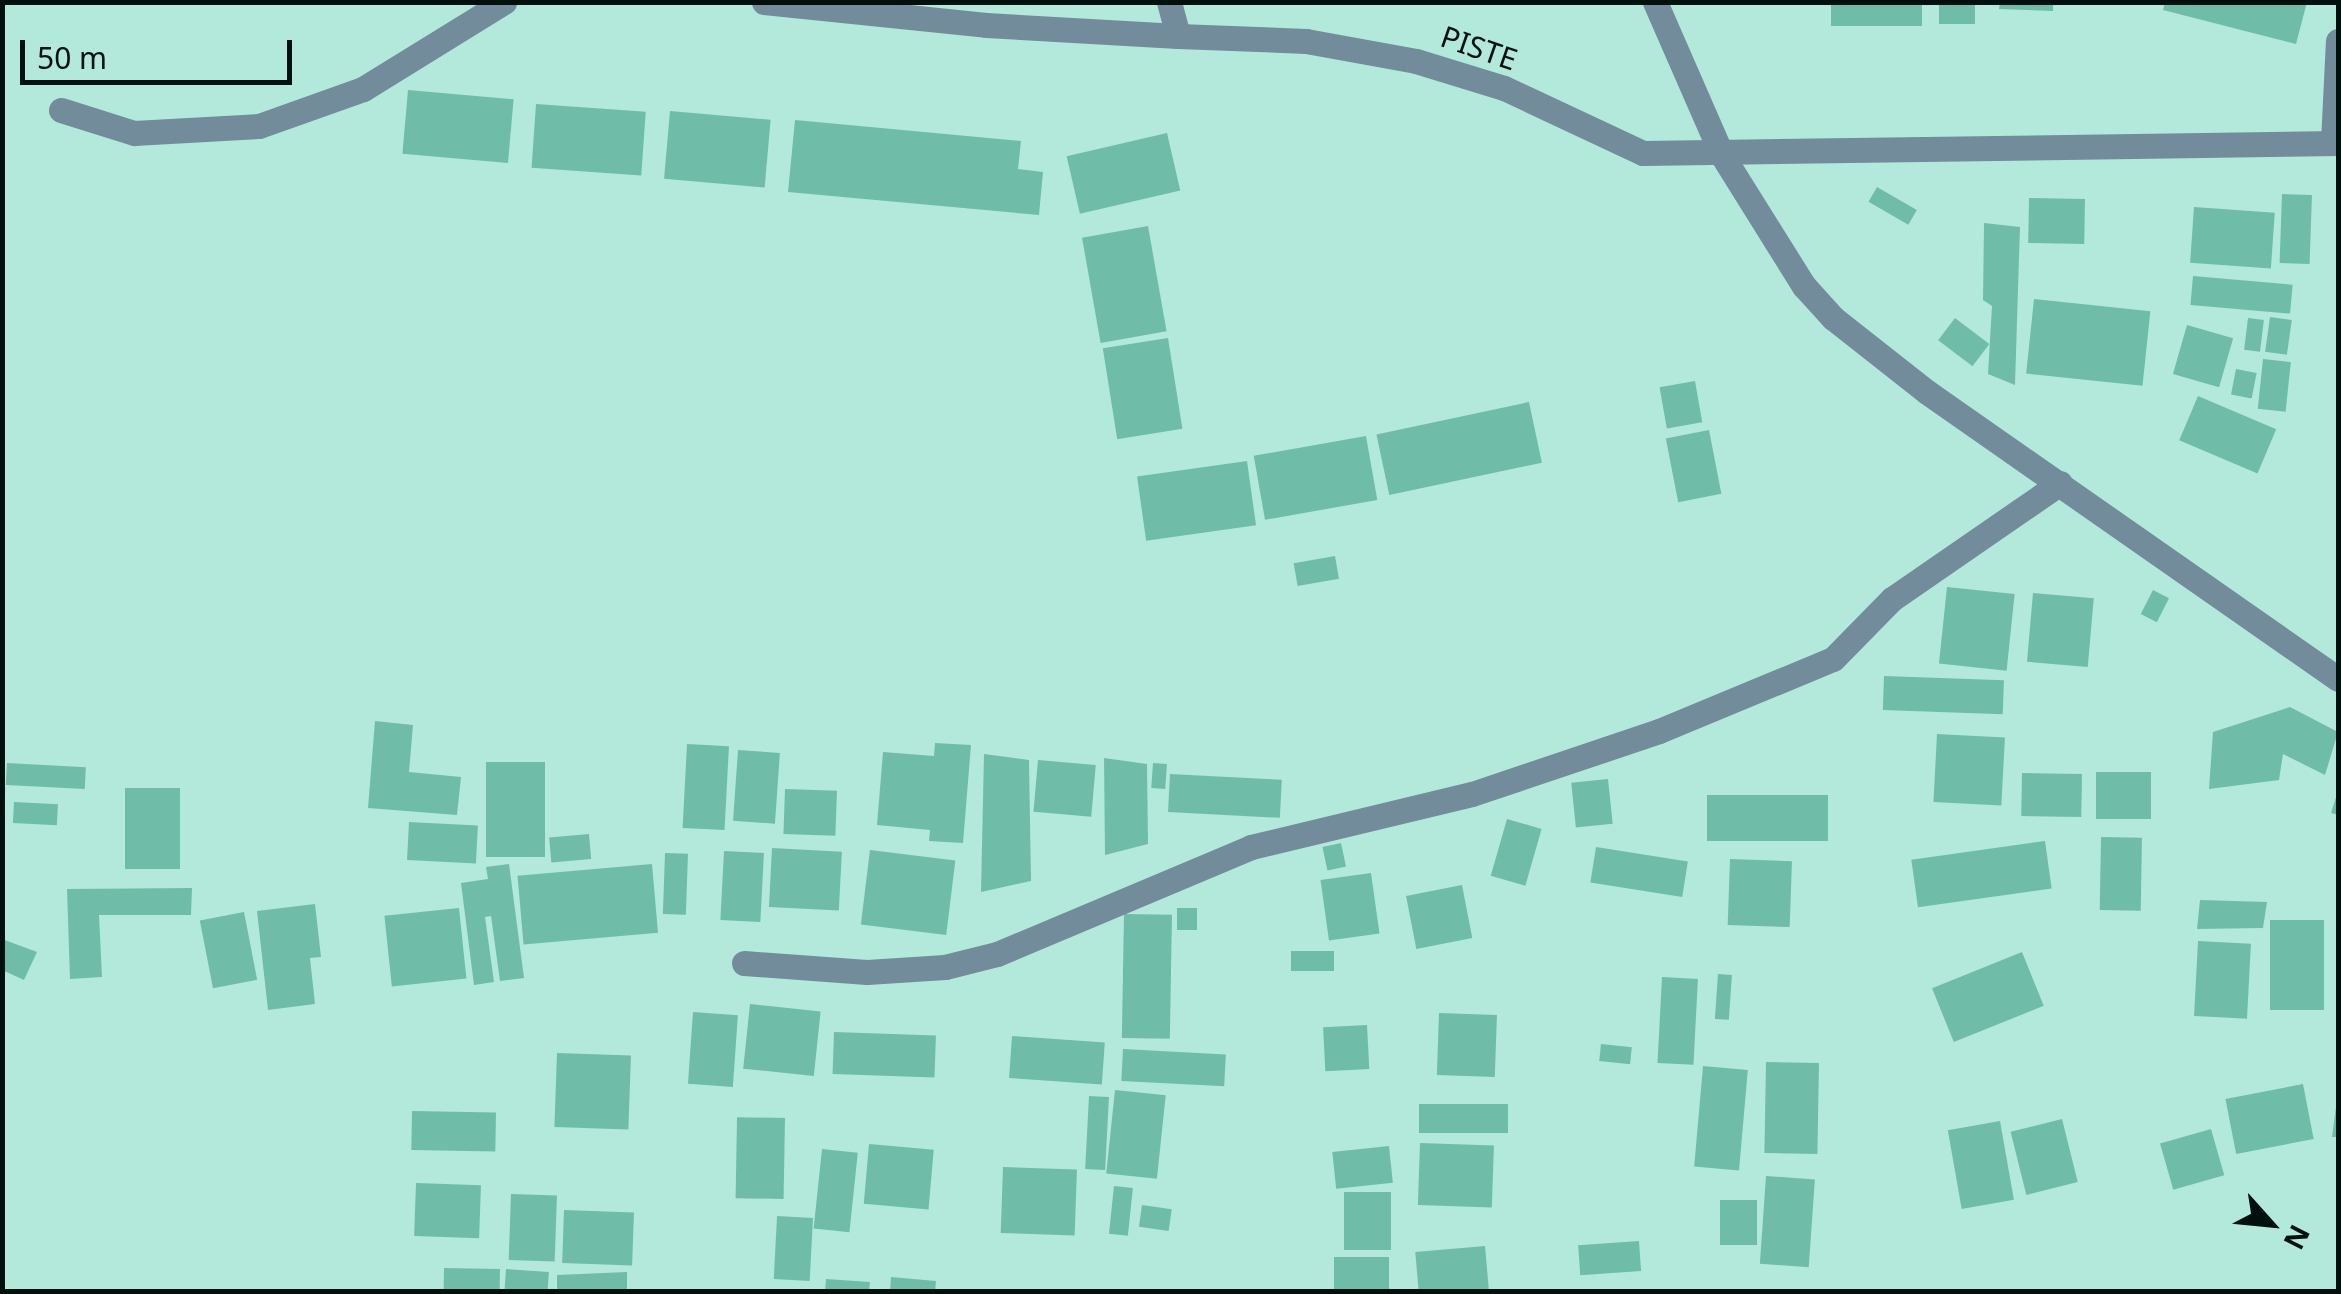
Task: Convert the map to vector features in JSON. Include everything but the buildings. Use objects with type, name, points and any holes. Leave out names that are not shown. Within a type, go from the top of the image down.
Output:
[{"type":"street","points":[[61,110],[134,133],[259,126],[363,89],[504,2]]},
{"type":"street","name":"PISTE","points":[[764,2],[986,26],[1359,48],[1504,88],[1643,153],[2336,142]]},
{"type":"street","points":[[1169,2],[1178,36]]},
{"type":"street","points":[[1656,2],[1722,154],[1804,286],[1833,318],[2338,679]]},
{"type":"street","points":[[2336,142],[2338,41]]},
{"type":"street","points":[[744,962],[867,972],[945,968],[997,954],[1251,848],[1472,794],[1659,731],[1832,659],[1892,600],[2060,483]]}]
